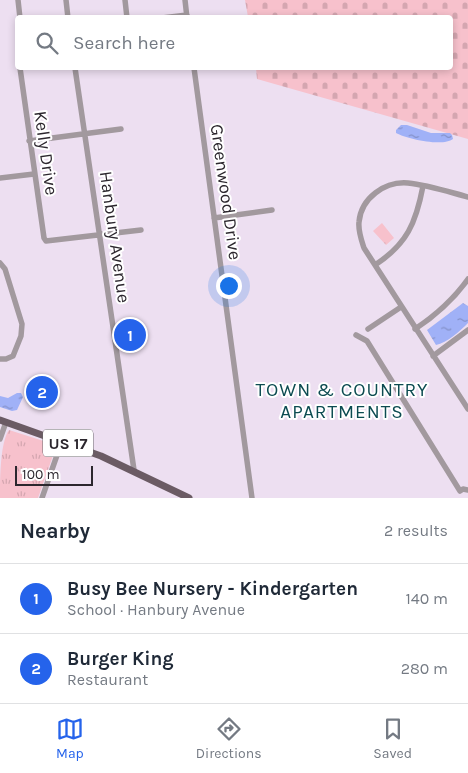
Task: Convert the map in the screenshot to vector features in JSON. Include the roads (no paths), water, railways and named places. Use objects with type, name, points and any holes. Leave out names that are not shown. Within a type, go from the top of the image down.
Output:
[{"type":"main road","name":"US 17","points":[[3,421],[62,440],[134,470],[189,498]]},
{"type":"street","points":[[18,0],[20,15]]},
{"type":"street","points":[[66,0],[68,15]]},
{"type":"street","points":[[124,0],[126,15]]},
{"type":"street","points":[[185,0],[187,15]]},
{"type":"street","name":"Kelly Drive","points":[[20,70],[42,235],[46,241],[99,233]]},
{"type":"street","name":"Hanbury Avenue","points":[[75,70],[134,470]]},
{"type":"street","name":"Greenwood Drive","points":[[194,70],[252,498]]},
{"type":"street","points":[[29,141],[121,129]]},
{"type":"street","points":[[0,178],[34,174]]},
{"type":"street","points":[[468,197],[407,183],[385,186],[368,199],[363,208],[359,227],[364,248],[374,265],[468,409]]},
{"type":"street","points":[[374,265],[390,255],[408,234],[414,223],[423,186]]},
{"type":"street","points":[[214,218],[272,210]]},
{"type":"street","points":[[99,233],[141,230]]},
{"type":"street","points":[[0,263],[5,269],[21,319],[22,329],[13,356],[0,359]]},
{"type":"street","points":[[415,329],[447,304],[468,280]]},
{"type":"street","points":[[368,330],[401,308]]},
{"type":"street","points":[[433,356],[468,330]]},
{"type":"street","points":[[356,335],[366,341],[460,491],[463,489],[468,490]]},
{"type":"street","points":[[0,439],[3,421]]},
{"type":"street","points":[[42,498],[62,440]]},
{"type":"water","points":[[401,125],[407,125],[431,133],[450,133],[453,139],[433,142],[408,138],[396,133],[396,130]]},
{"type":"water","points":[[463,303],[468,306],[468,323],[449,339],[436,345],[427,330]]},
{"type":"water","points":[[21,393],[23,397],[17,410],[12,411],[0,407],[0,396],[8,398]]},
{"type":"place","name":"Busy Bee Nursery - Kindergarten","points":[[130,335]]},
{"type":"place","name":"Burger King","points":[[42,392]]},
{"type":"district","name":"TOWN & COUNTRY APARTMENTS","points":[[342,400]]}]
